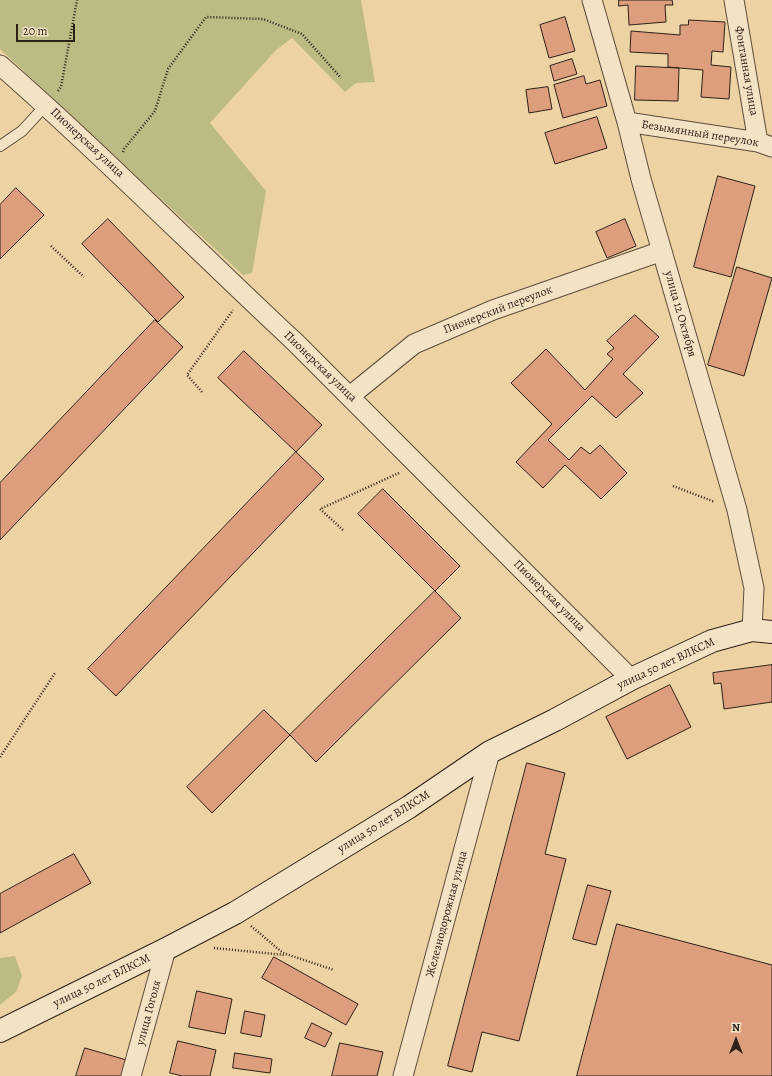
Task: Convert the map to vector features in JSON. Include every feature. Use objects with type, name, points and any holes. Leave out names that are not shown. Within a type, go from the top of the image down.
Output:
[{"type":"street","name":"улица 12 Октября","points":[[592,0],[627,122],[641,179],[737,510],[762,631]]},
{"type":"street","name":"Фонтанная улица","points":[[734,0],[765,145]]},
{"type":"street","name":"Пионерская улица","points":[[0,65],[46,105],[120,174],[296,343],[631,679]]},
{"type":"street","name":"Безымянный переулок","points":[[627,122],[765,145]]},
{"type":"street","name":"Пионерский переулок","points":[[350,396],[414,344],[493,310],[662,251]]},
{"type":"street","name":"улица 50 лет ВЛКСМ","points":[[0,1031],[166,949],[235,913],[409,807],[490,752],[555,720],[631,679],[712,641],[762,631]]},
{"type":"street","name":"Железнодорожная улица","points":[[403,1076],[490,752]]},
{"type":"street","name":"улица Гоголя","points":[[131,1076],[166,949]]},
{"type":"lane","points":[[0,146],[22,132],[46,105]]},
{"type":"path","points":[[46,105],[61,86],[77,0]]},
{"type":"path","points":[[120,174],[124,149],[155,111],[168,69],[206,17],[263,19],[302,34],[341,78]]},
{"type":"path","points":[[51,246],[84,278]]},
{"type":"path","points":[[202,392],[186,375],[244,294]]},
{"type":"path","points":[[343,530],[320,508],[418,464]]},
{"type":"path","points":[[673,486],[737,510]]},
{"type":"path","points":[[0,757],[55,673]]},
{"type":"path","points":[[235,913],[283,953],[334,970]]},
{"type":"path","points":[[206,948],[291,956]]},
{"type":"shaded area","points":[[0,0],[361,0],[375,82],[356,83],[345,92],[292,38],[276,50],[210,123],[266,191],[252,273],[243,275],[0,49]]},
{"type":"shaded area","points":[[15,956],[22,976],[16,992],[0,1005],[0,958]]},
{"type":"building","points":[[619,0],[672,0],[673,5],[665,5],[666,22],[629,25],[628,5],[619,6]]},
{"type":"building","points":[[565,17],[575,51],[549,58],[540,25]]},
{"type":"building","points":[[689,20],[725,22],[723,52],[712,51],[711,65],[731,67],[729,99],[701,97],[703,70],[668,67],[668,54],[630,52],[631,31],[680,35],[680,25],[688,25]]},
{"type":"building","points":[[572,59],[577,74],[554,81],[550,66]]},
{"type":"building","points":[[636,66],[679,68],[678,101],[635,100]]},
{"type":"building","points":[[584,76],[586,84],[600,80],[607,106],[563,118],[554,85]]},
{"type":"building","points":[[548,87],[552,109],[529,113],[526,90]]},
{"type":"building","points":[[597,117],[607,148],[555,164],[545,133]]},
{"type":"building","points":[[718,176],[755,186],[731,277],[694,267]]},
{"type":"building","points":[[16,188],[44,215],[0,259],[0,205]]},
{"type":"building","points":[[108,219],[184,297],[158,322],[82,244]]},
{"type":"building","points":[[625,219],[636,246],[607,258],[596,232]]},
{"type":"building","points":[[737,267],[772,278],[744,376],[708,365]]},
{"type":"building","points":[[635,315],[659,337],[623,374],[643,393],[616,418],[592,396],[548,440],[569,460],[581,447],[590,454],[600,445],[627,473],[601,499],[565,465],[543,488],[516,462],[552,424],[511,383],[546,349],[585,390],[613,359],[607,354],[614,348],[607,341]]},
{"type":"building","points":[[155,320],[183,347],[0,540],[0,483]]},
{"type":"building","points":[[244,351],[322,425],[296,452],[218,378]]},
{"type":"building","points":[[296,452],[324,479],[116,696],[88,669]]},
{"type":"building","points":[[383,489],[460,566],[435,591],[358,514]]},
{"type":"building","points":[[435,591],[461,618],[316,762],[290,735]]},
{"type":"building","points":[[772,665],[772,702],[724,709],[721,683],[714,684],[713,673]]},
{"type":"building","points":[[670,685],[691,727],[627,759],[606,717]]},
{"type":"building","points":[[264,710],[290,735],[212,813],[187,787]]},
{"type":"building","points":[[527,763],[565,773],[545,854],[566,859],[519,1041],[482,1032],[472,1072],[448,1066]]},
{"type":"building","points":[[74,854],[91,883],[0,933],[0,894]]},
{"type":"building","points":[[588,885],[611,891],[596,945],[573,939]]},
{"type":"building","points":[[617,924],[772,965],[772,1076],[577,1076]]},
{"type":"building","points":[[274,957],[358,1004],[346,1025],[262,978]]},
{"type":"building","points":[[197,991],[232,999],[225,1034],[189,1027]]},
{"type":"building","points":[[245,1011],[265,1015],[261,1037],[241,1033]]},
{"type":"building","points":[[312,1023],[332,1033],[325,1047],[305,1038]]},
{"type":"building","points":[[178,1041],[216,1050],[210,1076],[182,1076],[170,1073]]},
{"type":"building","points":[[340,1043],[383,1052],[377,1076],[332,1076]]},
{"type":"building","points":[[85,1048],[130,1061],[125,1076],[76,1076]]},
{"type":"building","points":[[235,1053],[272,1059],[270,1073],[233,1068]]}]
